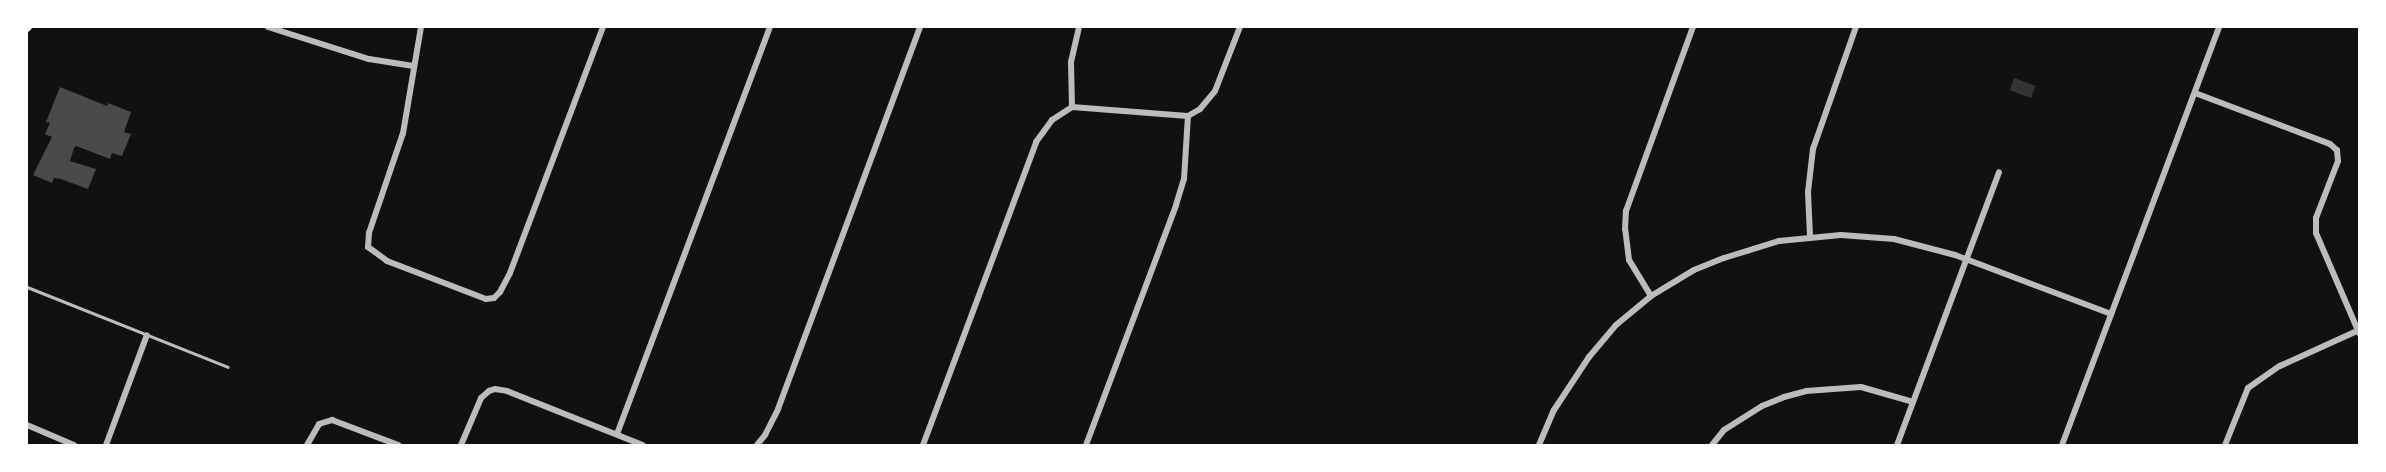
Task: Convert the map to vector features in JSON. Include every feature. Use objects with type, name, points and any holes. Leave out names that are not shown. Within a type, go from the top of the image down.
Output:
[{"type":"street","points":[[421,27],[403,133],[369,233],[369,247],[387,261],[486,299],[494,298],[510,273],[603,27]]},
{"type":"street","points":[[617,434],[770,27]]},
{"type":"street","points":[[757,445],[765,435],[778,409],[920,27]]},
{"type":"street","points":[[1072,107],[1071,62],[1079,27]]},
{"type":"street","points":[[923,445],[1036,142],[1052,120],[1072,107],[1188,116],[1200,109],[1215,91],[1240,27]]},
{"type":"street","points":[[1650,296],[1629,260],[1624,229],[1626,211],[1693,27]]},
{"type":"street","points":[[1810,236],[1808,192],[1813,149],[1856,27]]},
{"type":"street","points":[[2062,445],[2219,27]]},
{"type":"street","points":[[272,28],[369,59],[413,66]]},
{"type":"street","points":[[2194,93],[2330,144],[2337,150],[2338,161],[2316,218],[2316,232],[2359,331],[2280,366],[2248,388],[2225,445]]},
{"type":"street","points":[[1086,445],[1176,205],[1184,179],[1188,116]]},
{"type":"street","points":[[1897,445],[1999,172]]},
{"type":"street","points":[[1539,445],[1554,410],[1579,371],[1616,325],[1650,296],[1694,270],[1779,241],[1810,236],[1841,235],[1894,239],[1967,260],[2111,314]]},
{"type":"street","points":[[106,445],[147,335]]},
{"type":"street","points":[[1712,445],[1725,430],[1762,406],[1806,391],[1861,387],[1913,402]]},
{"type":"street","points":[[461,445],[478,403],[489,391],[507,391],[644,445]]},
{"type":"street","points":[[307,445],[319,424],[332,420],[398,445]]},
{"type":"street","points":[[27,425],[74,445]]},
{"type":"lane","points":[[27,287],[228,367]]},
{"type":"shaded area","points":[[2014,78],[2036,86],[2031,98],[2010,90]]},
{"type":"building","points":[[60,87],[107,106],[108,103],[131,112],[124,132],[131,134],[122,156],[112,153],[110,159],[76,146],[74,148],[70,161],[96,169],[88,189],[61,179],[54,178],[52,183],[33,175],[52,137],[45,134],[50,123],[46,122]]}]
